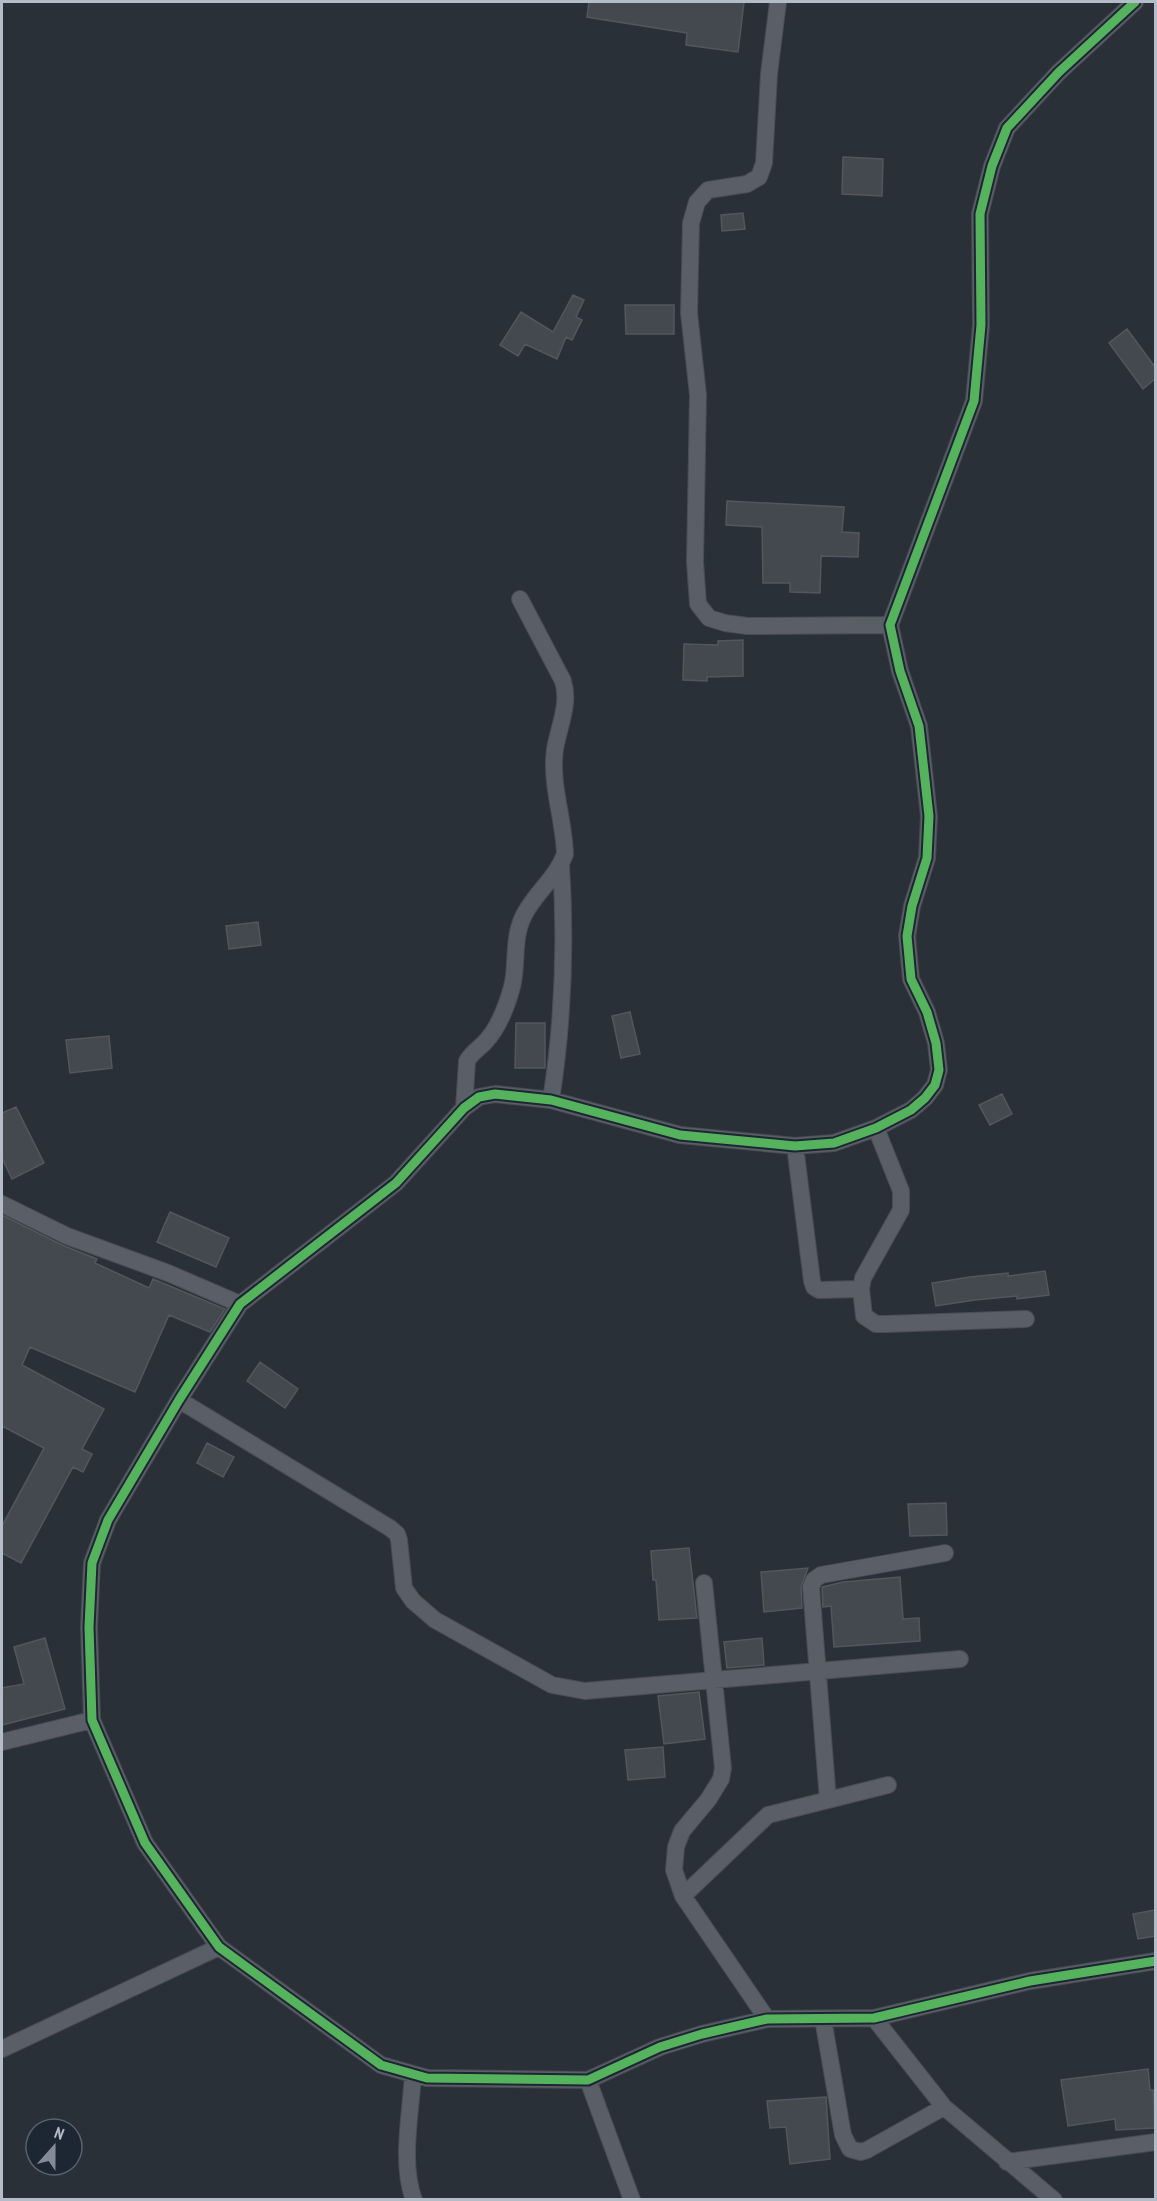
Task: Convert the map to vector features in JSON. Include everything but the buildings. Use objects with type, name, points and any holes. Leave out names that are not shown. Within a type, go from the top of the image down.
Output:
[{"type":"street","points":[[778,2],[769,74],[764,164],[759,177],[747,184],[708,190],[697,202],[691,223],[689,314],[698,396],[695,562],[698,604],[709,618],[747,627],[890,625]]},
{"type":"street","points":[[1135,2],[1059,72],[1007,128],[992,166],[980,214],[981,325],[974,401],[890,625],[900,671],[919,726],[929,816],[927,858],[912,906],[907,936],[911,979],[927,1012],[936,1043],[939,1070],[935,1085],[911,1110],[876,1128],[834,1143],[795,1146],[680,1135],[551,1100],[495,1094],[478,1097],[464,1108],[396,1183],[240,1304],[179,1400],[108,1520],[92,1563],[89,1627],[92,1720],[145,1843],[219,1947],[381,2065],[427,2078],[588,2080],[660,2047],[702,2034],[767,2019],[874,2018],[1030,1981],[1155,1961]]},
{"type":"street","points":[[464,1108],[467,1061],[494,1029],[512,986],[517,931],[532,899],[561,865],[565,854],[554,774],[555,749],[566,692],[563,681],[520,599]]},
{"type":"street","points":[[551,1100],[557,1057],[565,924],[561,865]]},
{"type":"street","points":[[876,1128],[901,1191],[901,1210],[863,1278],[861,1289],[864,1316],[876,1324],[1026,1319]]},
{"type":"street","points":[[795,1146],[814,1287],[819,1290],[861,1289]]},
{"type":"street","points":[[2,1204],[68,1236],[168,1273],[240,1304]]},
{"type":"street","points":[[179,1400],[390,1528],[399,1540],[404,1588],[413,1600],[435,1620],[552,1685],[585,1691],[960,1659]]},
{"type":"street","points":[[828,1800],[811,1587],[814,1580],[821,1575],[945,1553]]},
{"type":"street","points":[[704,1583],[723,1768],[721,1779],[708,1800],[682,1831],[676,1848],[674,1870],[683,1896],[767,2019]]},
{"type":"street","points":[[2,1742],[92,1720]]},
{"type":"street","points":[[683,1896],[768,1815],[888,1785]]},
{"type":"street","points":[[2,2049],[219,1947]]},
{"type":"street","points":[[874,2018],[944,2107],[1054,2199]]},
{"type":"street","points":[[823,2019],[843,2135],[850,2149],[861,2152],[867,2150],[944,2107]]},
{"type":"street","points":[[413,2074],[407,2168],[414,2199]]},
{"type":"street","points":[[588,2080],[632,2199]]},
{"type":"street","points":[[1007,2162],[1155,2142]]},
{"type":"cycle path","points":[[1135,2],[1059,72],[1007,128],[992,166],[980,214],[981,325],[974,401],[890,625],[900,671],[919,726],[929,816],[927,858],[912,906],[907,936],[911,979],[927,1012],[936,1043],[939,1070],[935,1085],[911,1110],[876,1128],[834,1143],[795,1146],[680,1135],[551,1100],[495,1094],[479,1097],[464,1108],[396,1183],[240,1304],[179,1400],[108,1520],[92,1563],[89,1627],[92,1720],[145,1843],[219,1947],[381,2065],[427,2078],[588,2080],[660,2047],[702,2034],[767,2019],[874,2018],[1030,1981],[1156,1961]]}]
